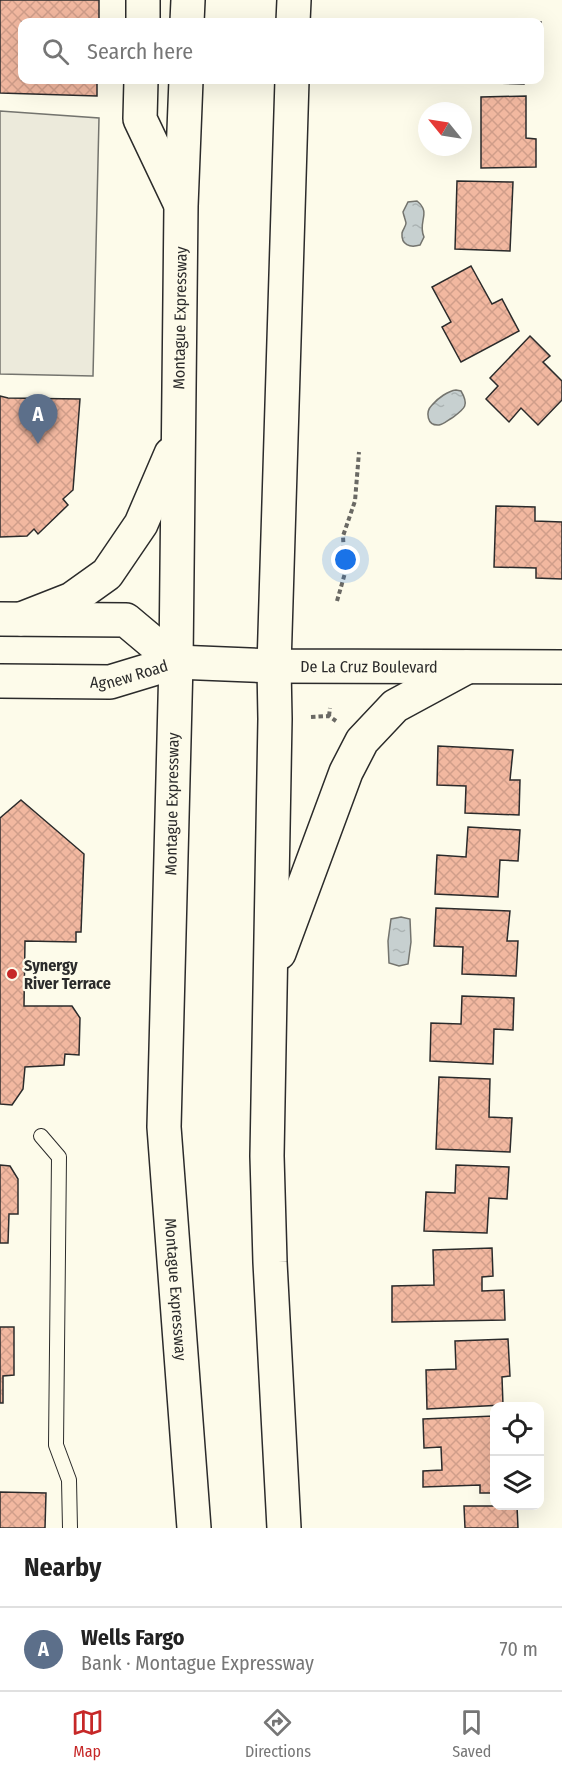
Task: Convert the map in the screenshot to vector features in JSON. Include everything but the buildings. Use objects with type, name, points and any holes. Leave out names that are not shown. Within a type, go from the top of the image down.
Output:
[{"type":"main road","points":[[143,0],[143,18]]},
{"type":"main road","points":[[188,0],[188,18]]},
{"type":"main road","points":[[293,18],[294,0]]},
{"type":"main road","points":[[141,84],[140,119],[182,206]]},
{"type":"main road","name":"Montague Expressway","points":[[186,84],[177,438],[176,662],[164,1127],[194,1528]]},
{"type":"main road","points":[[284,1528],[270,1262],[268,1168],[274,666],[292,84]]},
{"type":"main road","points":[[10,619],[72,599],[107,574],[141,524],[177,438]]},
{"type":"main road","name":"Agnew Road","points":[[10,619],[126,620],[176,662]]},
{"type":"main road","name":"De La Cruz Boulevard","points":[[176,662],[274,666],[562,667]]},
{"type":"main road","name":"Agnew Road","points":[[0,681],[110,682],[176,662]]},
{"type":"main road","points":[[271,974],[346,772],[362,741],[395,706],[467,667]]},
{"type":"lane","points":[[40,1136],[59,1157],[56,1445],[69,1480],[70,1528]]},
{"type":"path","points":[[338,601],[345,573],[342,536],[355,501],[359,452]]},
{"type":"path","points":[[311,717],[329,716],[330,708]]},
{"type":"shaded area","points":[[0,111],[99,118],[93,376],[0,374]]},
{"type":"water","points":[[417,201],[424,214],[422,232],[424,237],[420,245],[410,246],[402,237],[406,223],[403,212],[408,202]]},
{"type":"water","points":[[456,390],[461,391],[464,396],[464,407],[443,424],[435,425],[428,418],[428,411],[443,395]]},
{"type":"water","points":[[401,917],[410,919],[411,942],[408,964],[399,966],[389,963],[388,941],[391,919]]},
{"type":"place","name":"Wells Fargo","points":[[38,444]]},
{"type":"place","name":"Synergy River Terrace","points":[[12,974]]}]
